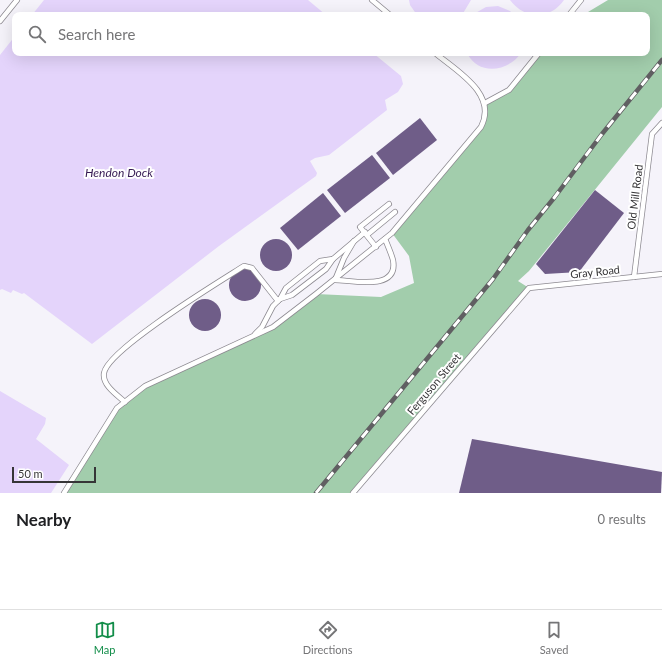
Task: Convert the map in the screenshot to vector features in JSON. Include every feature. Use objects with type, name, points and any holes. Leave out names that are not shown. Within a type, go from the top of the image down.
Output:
[{"type":"lane","points":[[0,21],[17,0]]},
{"type":"lane","points":[[372,0],[386,12]]},
{"type":"lane","points":[[571,12],[581,0]]},
{"type":"lane","points":[[64,493],[117,408],[145,386],[273,326],[335,280],[385,239],[481,127],[486,118],[486,103],[474,85],[439,56]]},
{"type":"lane","points":[[486,103],[509,90],[537,56]]},
{"type":"lane","name":"Old Mill Road","points":[[634,277],[652,134],[662,123]]},
{"type":"lane","points":[[376,247],[360,227],[389,204]]},
{"type":"lane","points":[[279,300],[298,291],[326,269],[333,259],[354,241],[366,234],[395,212]]},
{"type":"lane","points":[[335,280],[371,283],[384,280],[389,274],[393,261],[385,239]]},
{"type":"lane","points":[[335,280],[344,258],[354,241]]},
{"type":"lane","points":[[253,336],[262,326],[269,311],[279,300],[286,288],[320,262],[333,259]]},
{"type":"lane","points":[[125,402],[110,388],[104,379],[104,374],[109,363],[148,330],[244,266],[252,268],[279,300]]},
{"type":"lane","name":"Gray Road","points":[[529,288],[662,274]]},
{"type":"lane","name":"Ferguson Street","points":[[353,493],[529,288]]},
{"type":"green space","points":[[608,0],[662,0],[662,107],[529,271],[518,281],[529,288],[353,493],[64,493],[117,408],[145,386],[273,327],[316,294],[381,297],[414,283],[409,256],[392,233],[481,127],[485,103],[501,96],[536,56],[650,56],[650,12],[588,12]]},
{"type":"water","points":[[44,0],[308,0],[322,12],[34,12]]},
{"type":"water","points":[[409,0],[471,0],[464,12],[415,12],[410,5]]},
{"type":"water","points":[[510,0],[564,0],[558,7],[550,12],[525,12],[516,7]]},
{"type":"water","points":[[498,6],[511,12],[477,12],[486,7]]},
{"type":"water","name":"Hendon Dock","points":[[12,40],[12,56],[377,56],[401,76],[403,84],[398,92],[385,100],[387,110],[329,155],[315,158],[310,161],[317,173],[316,176],[219,246],[92,344],[24,293],[22,294],[13,290],[11,293],[2,289],[0,290],[0,55]]},
{"type":"water","points":[[469,56],[518,56],[509,64],[493,69],[478,65]]},
{"type":"water","points":[[0,391],[46,418],[45,424],[36,439],[69,465],[51,493],[0,493]]},
{"type":"building","points":[[420,118],[437,140],[393,175],[376,153]]},
{"type":"building","points":[[372,155],[390,178],[345,213],[327,190]]},
{"type":"building","points":[[595,190],[624,213],[579,272],[545,274],[536,264]]},
{"type":"building","points":[[323,193],[341,216],[298,250],[280,228]]},
{"type":"building","points":[[276,239],[287,244],[292,255],[287,266],[276,271],[265,266],[260,255],[265,244]]},
{"type":"building","points":[[245,269],[254,272],[258,276],[261,285],[258,294],[254,298],[245,301],[236,298],[232,294],[229,285],[232,276],[236,272]]},
{"type":"building","points":[[205,299],[216,304],[221,315],[216,326],[205,331],[194,326],[189,315],[194,304]]},
{"type":"building","points":[[472,439],[662,472],[661,493],[459,493]]},
{"type":"railway","points":[[316,493],[493,279],[528,230],[602,134],[662,60]]}]
